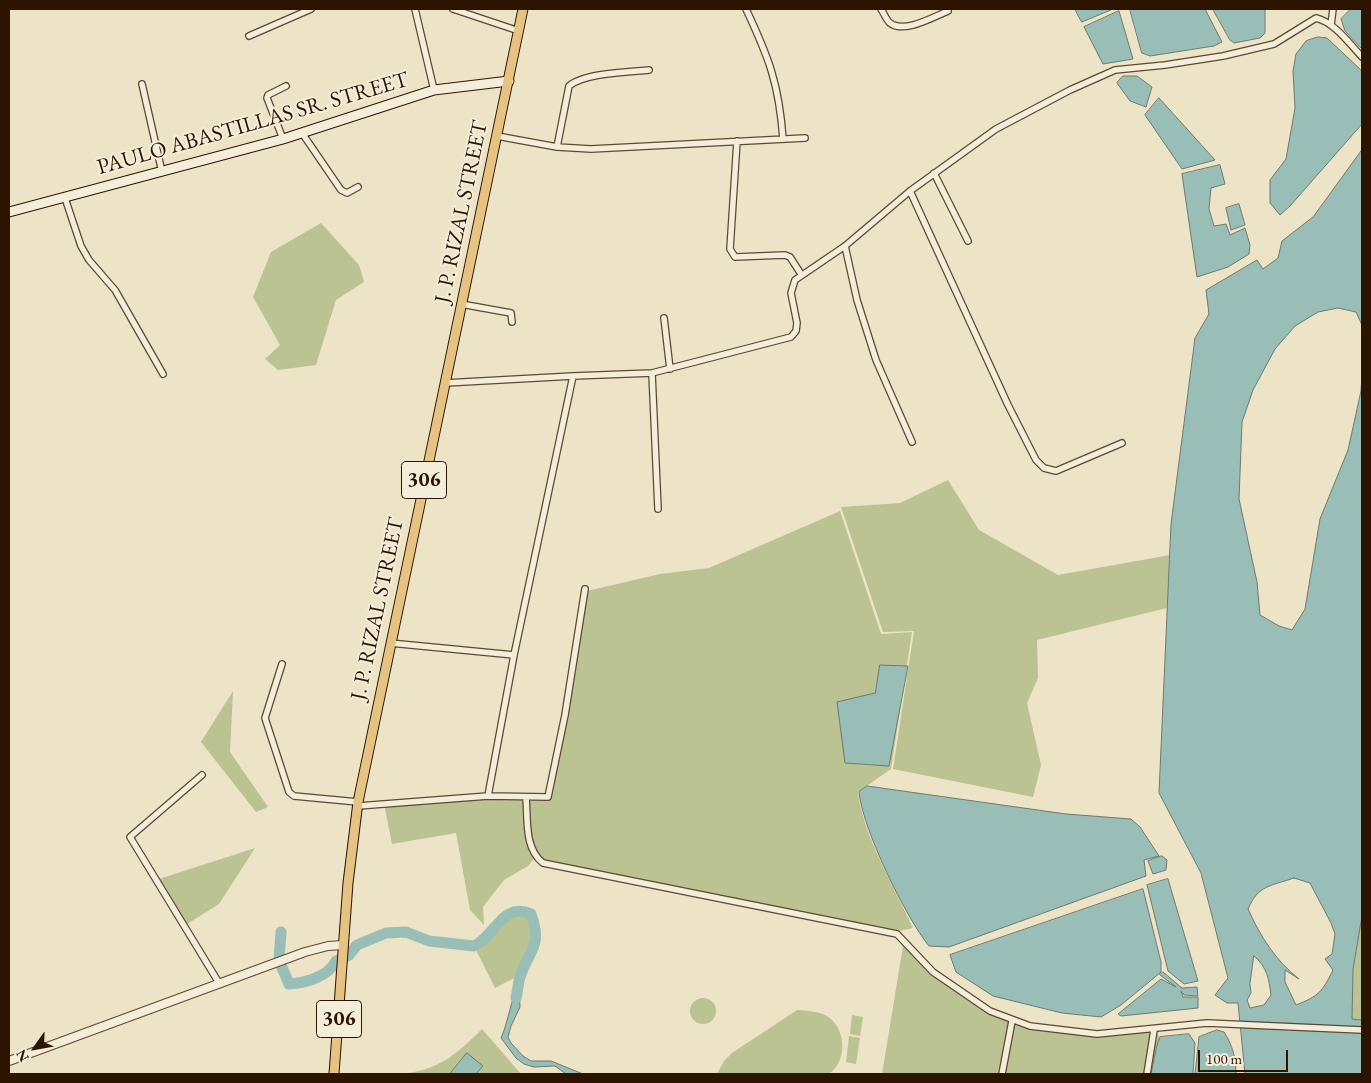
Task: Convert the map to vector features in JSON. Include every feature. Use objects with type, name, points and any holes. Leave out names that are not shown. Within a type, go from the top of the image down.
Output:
[{"type":"main road","name":"J. P. RIZAL STREET","points":[[334,1074],[349,874],[358,804],[390,643],[524,9]]},
{"type":"main road","name":"PAULO ABASTILLAS SR. STREET","points":[[9,212],[283,139],[434,90],[509,81]]},
{"type":"street","points":[[290,9],[292,17]]},
{"type":"street","points":[[249,36],[311,9]]},
{"type":"street","points":[[415,9],[434,90]]},
{"type":"street","points":[[453,9],[519,31]]},
{"type":"street","points":[[746,9],[772,68],[780,103],[783,139]]},
{"type":"street","points":[[881,9],[888,22],[896,26],[908,26],[948,11]]},
{"type":"street","points":[[1331,25],[1333,9]]},
{"type":"street","points":[[445,383],[652,373],[791,337],[796,331],[797,322],[791,293],[795,280],[801,274],[845,246],[910,190],[969,146],[1016,117],[1115,70],[1204,59],[1274,44],[1316,18],[1331,25],[1362,57]]},
{"type":"street","points":[[557,147],[569,86],[576,81],[613,73],[649,70]]},
{"type":"street","points":[[142,84],[162,172]]},
{"type":"street","points":[[283,139],[267,98],[268,95],[286,86]]},
{"type":"street","points":[[302,133],[341,190],[347,192],[358,187]]},
{"type":"street","points":[[498,136],[557,147],[590,148],[805,138]]},
{"type":"street","points":[[737,141],[731,254],[735,257],[785,255],[790,257],[801,274]]},
{"type":"street","points":[[934,173],[968,241]]},
{"type":"street","points":[[910,190],[1036,460],[1044,468],[1056,471],[1122,443]]},
{"type":"street","points":[[65,198],[81,246],[89,260],[115,290],[163,374]]},
{"type":"street","points":[[845,246],[857,300],[876,360],[912,442]]},
{"type":"street","points":[[461,304],[511,313],[513,314],[512,322]]},
{"type":"street","points":[[664,318],[670,369]]},
{"type":"street","points":[[652,373],[658,510]]},
{"type":"street","points":[[488,796],[514,655],[572,376]]},
{"type":"street","points":[[282,664],[265,718],[289,792],[294,796],[358,804],[488,796],[548,797],[565,716],[585,589]]},
{"type":"street","points":[[390,643],[514,655]]},
{"type":"street","points":[[202,775],[130,837],[219,983]]},
{"type":"street","points":[[526,798],[530,847],[535,857],[543,863],[898,934],[934,972],[990,1011],[1012,1021],[1054,1030],[1096,1034],[1154,1030],[1207,1023],[1362,1030]]},
{"type":"street","points":[[9,1061],[318,948],[343,949]]},
{"type":"street","points":[[1002,1074],[1012,1021]]},
{"type":"street","points":[[1146,1074],[1154,1030]]},
{"type":"green space","points":[[321,223],[359,265],[364,282],[336,300],[316,365],[278,370],[265,359],[280,345],[253,297],[271,252]]},
{"type":"green space","points":[[948,480],[979,530],[1058,575],[1170,555],[1167,608],[1037,640],[1038,678],[1027,703],[1041,765],[1033,797],[893,769],[914,631],[883,632],[841,507],[900,503]]},
{"type":"green space","points":[[840,511],[881,634],[912,632],[891,769],[858,792],[865,824],[872,842],[913,928],[895,932],[546,862],[540,856],[533,841],[529,798],[551,796],[587,591],[660,574],[709,568]]},
{"type":"green space","points":[[233,691],[230,752],[268,807],[256,812],[201,742]]},
{"type":"green space","points":[[488,796],[526,798],[530,847],[535,857],[528,866],[504,880],[483,907],[484,925],[470,910],[456,833],[392,844],[384,804]]},
{"type":"green space","points":[[255,848],[219,904],[184,926],[156,880]]},
{"type":"green space","points":[[522,910],[531,914],[534,924],[535,948],[520,975],[495,988],[474,946],[487,937],[507,915]]},
{"type":"green space","points":[[1362,915],[1362,1020],[1351,1019],[1353,969]]},
{"type":"green space","points":[[904,940],[933,972],[990,1011],[1012,1021],[1096,1034],[1154,1030],[1160,1037],[1151,1074],[882,1074]]},
{"type":"green space","points":[[703,998],[712,1002],[716,1011],[712,1020],[703,1024],[694,1020],[690,1011],[694,1002]]},
{"type":"green space","points":[[797,1010],[824,1014],[831,1019],[840,1032],[842,1040],[841,1055],[835,1069],[829,1074],[717,1074],[724,1061],[732,1053]]},
{"type":"green space","points":[[852,1015],[863,1017],[860,1036],[850,1034]]},
{"type":"green space","points":[[482,1029],[521,1074],[399,1074],[436,1065],[464,1047]]},
{"type":"green space","points":[[849,1036],[860,1038],[856,1064],[846,1062]]},
{"type":"water","points":[[1075,9],[1113,9],[1082,22]]},
{"type":"water","points":[[1130,9],[1205,9],[1222,42],[1214,46],[1150,56],[1142,53]]},
{"type":"water","points":[[1213,9],[1265,9],[1265,33],[1260,38],[1234,43],[1230,40]]},
{"type":"water","points":[[1351,9],[1362,9],[1362,49],[1345,31],[1341,19]]},
{"type":"water","points":[[1119,11],[1133,59],[1103,64],[1084,27]]},
{"type":"water","points":[[1318,37],[1327,38],[1362,71],[1362,124],[1280,215],[1270,203],[1270,180],[1286,159],[1295,108],[1293,71],[1296,54],[1306,41]]},
{"type":"water","points":[[1123,76],[1137,76],[1152,87],[1146,107],[1130,101],[1117,83]]},
{"type":"water","points":[[1159,98],[1215,160],[1182,169],[1145,115]]},
{"type":"water","points":[[1362,150],[1362,325],[1356,312],[1338,308],[1318,312],[1295,326],[1275,349],[1253,390],[1242,422],[1239,499],[1257,582],[1260,615],[1279,626],[1292,630],[1305,609],[1320,519],[1348,450],[1361,391],[1362,374],[1362,916],[1353,969],[1352,1019],[1362,1020],[1362,1074],[1245,1074],[1238,1003],[1227,1003],[1215,995],[1228,978],[1201,873],[1159,793],[1171,524],[1195,338],[1209,314],[1206,290],[1257,260],[1263,269],[1278,258],[1282,241],[1313,217]],"holes":[[[1294,878],[1310,883],[1335,934],[1332,954],[1325,959],[1333,970],[1323,988],[1315,996],[1296,1005],[1285,982],[1285,970],[1299,979],[1269,947],[1248,909],[1256,895],[1266,887]],[[1254,956],[1262,964],[1267,974],[1271,995],[1264,1005],[1250,1008],[1247,1000],[1251,993],[1250,984]]]},
{"type":"water","points":[[1220,165],[1225,184],[1211,188],[1209,209],[1214,226],[1226,224],[1230,235],[1245,228],[1250,245],[1249,254],[1228,267],[1197,277],[1182,174]]},
{"type":"water","points":[[1239,204],[1245,225],[1231,230],[1226,208]]},
{"type":"water","points":[[880,665],[908,666],[889,766],[845,763],[837,702],[875,693]]},
{"type":"water","points":[[867,786],[1066,814],[1131,819],[1140,827],[1159,856],[1144,860],[1146,876],[949,947],[929,946],[909,915],[876,849],[862,808],[859,792]]},
{"type":"water","points":[[1162,856],[1167,860],[1166,870],[1153,874],[1148,861]]},
{"type":"water","points":[[1168,879],[1198,981],[1184,984],[1168,971],[1147,885]]},
{"type":"water","points":[[1143,889],[1161,962],[1161,972],[1121,1005],[1101,1017],[1062,1013],[993,996],[956,972],[950,955]]},
{"type":"water","points":[[1163,972],[1182,988],[1197,987],[1198,996],[1184,995],[1181,991],[1183,997],[1198,997],[1198,1008],[1121,1016],[1118,1014],[1161,979],[1176,987],[1160,975]]},
{"type":"water","points":[[519,984],[520,1007],[508,1037],[511,1043],[523,1056],[531,1061],[551,1061],[583,1074],[566,1074],[555,1066],[534,1067],[524,1064],[516,1058],[501,1038]]},
{"type":"water","points":[[1217,1030],[1224,1032],[1230,1042],[1235,1058],[1236,1074],[1195,1074],[1199,1037]]},
{"type":"water","points":[[1189,1034],[1195,1043],[1193,1074],[1151,1074],[1160,1037]]},
{"type":"water","points":[[467,1053],[483,1066],[476,1074],[450,1074]]},
{"type":"waterway","points":[[281,965],[289,984],[309,981],[328,971],[336,961],[349,955],[357,945],[386,933],[406,932],[429,941],[474,946],[482,941],[506,916],[513,912],[521,911],[531,914],[535,940],[520,977],[516,998]]},
{"type":"waterway","points":[[279,959],[281,932]]}]
